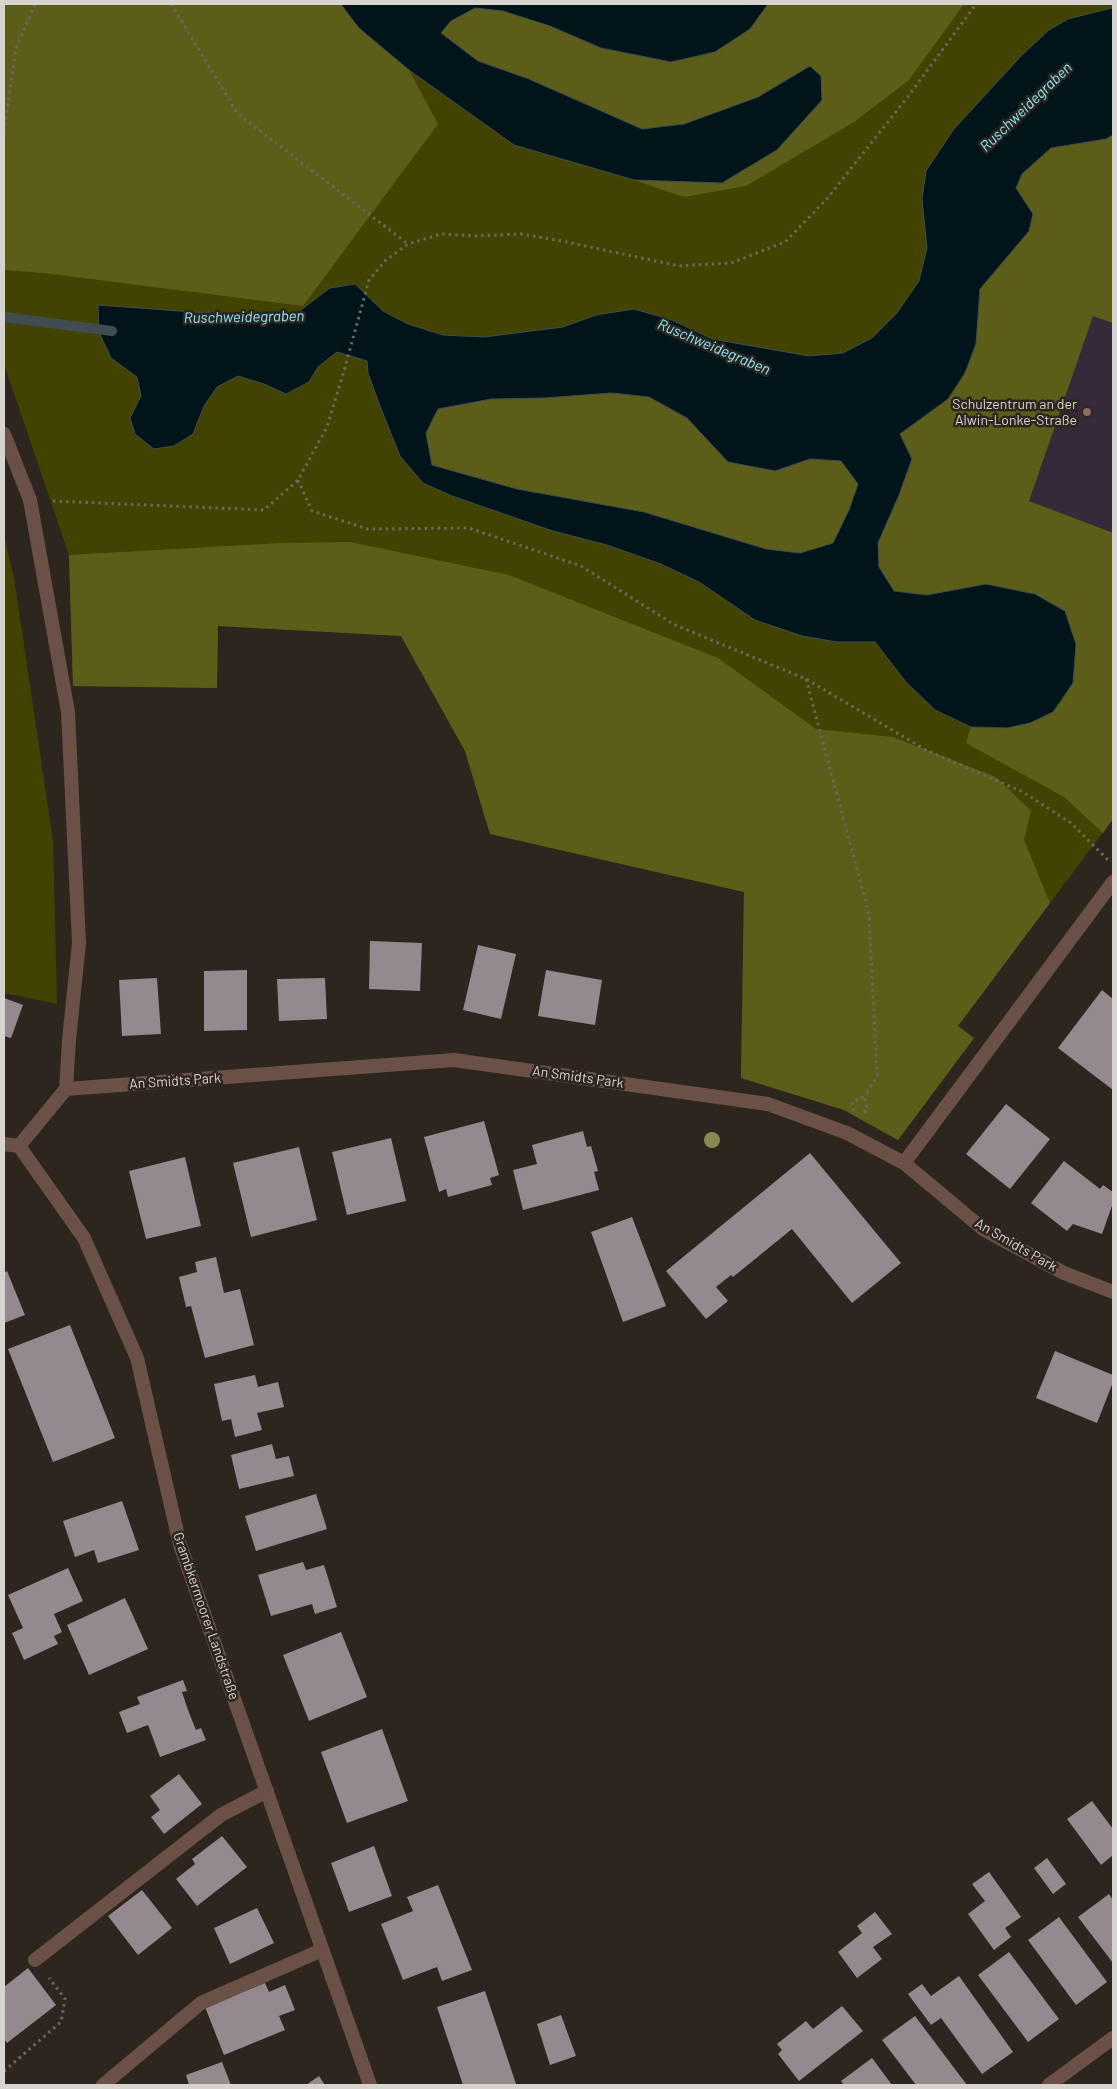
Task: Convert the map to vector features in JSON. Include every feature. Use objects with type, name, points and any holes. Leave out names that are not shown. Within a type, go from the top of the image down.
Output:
[{"type":"street","points":[[4,434],[30,500],[68,712],[79,943],[66,1089],[19,1146],[4,1144]]},
{"type":"street","points":[[904,1163],[1113,882]]},
{"type":"street","name":"An Smidts Park","points":[[66,1089],[454,1060],[768,1104],[847,1133],[904,1163],[984,1229],[1064,1273],[1113,1292]]},
{"type":"street","name":"Grambkermoorer Landstraße","points":[[19,1146],[84,1238],[137,1358],[180,1545],[370,2085]]},
{"type":"street","points":[[35,1960],[221,1815],[267,1791]]},
{"type":"street","points":[[103,2085],[201,2003],[322,1950]]},
{"type":"street","points":[[1049,2085],[1113,2038]]},
{"type":"path","points":[[4,132],[16,50],[34,4]]},
{"type":"path","points":[[171,4],[238,114],[408,244]]},
{"type":"path","points":[[30,500],[264,510],[298,480],[327,427],[369,280],[386,260],[408,244],[441,234],[475,236],[521,234],[679,266],[731,262],[785,242],[826,200],[910,94],[976,4]]},
{"type":"path","points":[[298,480],[312,511],[368,529],[469,528],[581,566],[675,626],[806,679],[926,750],[1023,792],[1071,823],[1113,865]]},
{"type":"path","points":[[806,679],[869,914],[877,1076],[865,1096]]},
{"type":"path","points":[[4,2070],[61,2022],[65,1999],[35,1960]]},
{"type":"shaded area","points":[[4,4],[1113,4],[1113,323],[1093,316],[1029,501],[1113,533],[1113,819],[958,1026],[974,1038],[898,1140],[844,1110],[741,1078],[744,892],[490,834],[465,751],[401,636],[218,626],[217,688],[73,686],[69,555],[4,364]]},
{"type":"shaded area","points":[[4,4],[341,4],[359,28],[409,70],[438,124],[303,306],[44,273],[4,270]]},
{"type":"shaded area","points":[[768,4],[964,4],[909,80],[854,122],[746,186],[684,197],[634,180],[722,183],[777,149],[822,101],[810,66],[758,97],[684,124],[642,129],[529,79],[478,61],[441,33],[451,21],[475,8],[503,11],[550,26],[601,48],[671,62],[715,52],[750,29]]},
{"type":"shaded area","points":[[1113,135],[1113,323],[1093,316],[1029,501],[1113,533],[1113,819],[1103,833],[1064,797],[966,743],[971,727],[1013,726],[1043,718],[1058,706],[1073,683],[986,584],[927,595],[894,591],[879,567],[878,543],[899,495],[899,434],[948,399],[976,343],[980,289],[1029,231],[1033,214],[1016,188],[1022,174],[1051,148],[1106,139]]},
{"type":"shaded area","name":"Schulzentrum an der Alwin-Lonke-Straße","points":[[1093,315],[1113,323],[1113,533],[1029,502]]},
{"type":"shaded area","points":[[612,393],[649,397],[687,418],[728,462],[775,471],[810,459],[841,461],[858,484],[833,543],[800,553],[766,549],[644,512],[517,489],[432,465],[426,433],[438,409],[491,399],[544,398]]},
{"type":"shaded area","points":[[4,535],[14,578],[53,841],[57,1004],[4,993]]},
{"type":"shaded area","points":[[350,542],[509,575],[718,658],[816,729],[893,737],[996,777],[1031,811],[1024,840],[1050,903],[958,1026],[974,1038],[898,1140],[844,1110],[741,1078],[744,892],[490,834],[465,751],[401,636],[218,626],[217,688],[73,686],[69,555],[282,543]]},
{"type":"water","points":[[341,4],[768,4],[750,29],[715,52],[671,62],[601,48],[550,26],[503,11],[475,8],[451,21],[441,33],[478,61],[529,79],[642,129],[684,124],[758,97],[810,66],[821,76],[822,100],[777,150],[722,183],[634,180],[514,145],[409,70],[359,28]]},
{"type":"water","points":[[1113,8],[1113,135],[1106,139],[1051,148],[1022,174],[1016,188],[1033,214],[1029,231],[980,289],[976,344],[965,373],[948,399],[900,434],[912,459],[878,543],[879,567],[894,591],[927,595],[986,584],[1035,594],[1065,611],[1076,644],[1073,683],[1053,712],[1030,723],[1007,728],[971,727],[935,710],[906,682],[875,642],[837,642],[802,636],[755,620],[699,582],[661,564],[607,545],[553,531],[452,496],[423,483],[400,456],[368,373],[367,361],[337,352],[318,367],[309,382],[286,394],[264,384],[238,376],[217,387],[204,406],[193,434],[174,446],[154,449],[135,434],[130,418],[141,396],[137,377],[111,358],[99,332],[98,305],[289,319],[330,288],[355,284],[383,311],[408,324],[443,335],[484,337],[563,327],[596,315],[634,309],[672,320],[712,339],[809,356],[843,353],[872,338],[897,313],[919,281],[927,248],[922,199],[926,171],[954,129],[1022,55],[1049,30],[1068,19]],"holes":[[[612,393],[649,397],[687,418],[728,462],[775,471],[810,459],[841,461],[858,484],[849,510],[833,543],[800,553],[766,549],[644,512],[517,489],[432,465],[426,433],[438,409],[491,399],[544,398]]]},
{"type":"building","points":[[370,941],[422,943],[420,991],[369,989]]},
{"type":"building","points":[[478,945],[516,954],[501,1019],[463,1010]]},
{"type":"building","points":[[247,970],[247,1030],[204,1031],[204,971]]},
{"type":"building","points":[[546,970],[602,980],[595,1025],[538,1016]]},
{"type":"building","points":[[157,978],[161,1034],[122,1036],[119,980]]},
{"type":"building","points":[[325,978],[327,1019],[279,1021],[277,979]]},
{"type":"building","points":[[1102,990],[1113,999],[1113,1090],[1058,1048]]},
{"type":"building","points":[[4,998],[23,1005],[11,1038],[4,1036]]},
{"type":"building","points":[[1006,1104],[1050,1139],[1010,1189],[966,1154]]},
{"type":"building","points":[[484,1121],[499,1175],[490,1178],[492,1185],[448,1197],[446,1189],[439,1192],[424,1137]]},
{"type":"building","points":[[583,1131],[587,1147],[591,1146],[598,1171],[594,1172],[599,1190],[523,1210],[513,1170],[537,1164],[532,1145]]},
{"type":"building","points":[[391,1138],[406,1201],[347,1215],[332,1152]]},
{"type":"building","points":[[299,1147],[317,1220],[251,1237],[233,1163]]},
{"type":"building","points":[[810,1153],[901,1263],[852,1303],[792,1229],[733,1277],[731,1275],[716,1287],[728,1301],[706,1319],[666,1271]]},
{"type":"building","points":[[185,1157],[201,1226],[146,1239],[129,1171]]},
{"type":"building","points":[[1064,1161],[1100,1189],[1103,1185],[1113,1192],[1113,1203],[1102,1234],[1073,1224],[1067,1231],[1031,1203]]},
{"type":"building","points":[[632,1217],[666,1306],[623,1322],[591,1232]]},
{"type":"building","points":[[216,1257],[224,1293],[240,1289],[254,1345],[205,1358],[191,1306],[186,1307],[179,1277],[197,1272],[195,1262]]},
{"type":"building","points":[[7,1271],[25,1315],[4,1323],[4,1273]]},
{"type":"building","points":[[70,1325],[115,1438],[53,1462],[8,1349]]},
{"type":"building","points":[[1055,1351],[1113,1375],[1113,1382],[1097,1423],[1036,1398]]},
{"type":"building","points":[[255,1375],[258,1387],[278,1382],[284,1407],[257,1413],[262,1430],[235,1437],[231,1419],[222,1421],[214,1384]]},
{"type":"building","points":[[272,1444],[276,1459],[289,1456],[294,1476],[239,1489],[231,1455]]},
{"type":"building","points":[[316,1494],[327,1529],[256,1551],[245,1516]]},
{"type":"building","points":[[122,1501],[139,1550],[98,1563],[94,1550],[75,1557],[63,1521]]},
{"type":"building","points":[[303,1562],[306,1570],[324,1565],[337,1607],[315,1614],[312,1604],[271,1616],[258,1575]]},
{"type":"building","points":[[68,1568],[83,1601],[54,1614],[62,1632],[54,1636],[58,1644],[24,1660],[12,1633],[23,1628],[8,1595]]},
{"type":"building","points":[[125,1598],[148,1649],[89,1675],[67,1625]]},
{"type":"building","points":[[341,1632],[367,1697],[309,1721],[283,1655]]},
{"type":"building","points":[[183,1680],[187,1691],[182,1692],[188,1710],[196,1730],[201,1728],[206,1740],[160,1757],[148,1725],[127,1733],[119,1712],[140,1704],[137,1697]]},
{"type":"building","points":[[382,1729],[408,1801],[347,1823],[321,1752]]},
{"type":"building","points":[[179,1774],[202,1804],[164,1834],[151,1817],[160,1810],[150,1796]]},
{"type":"building","points":[[1092,1801],[1113,1829],[1113,1855],[1101,1865],[1067,1819]]},
{"type":"building","points":[[222,1836],[247,1867],[197,1906],[176,1879],[195,1864],[192,1859]]},
{"type":"building","points":[[374,1846],[392,1896],[349,1912],[331,1863]]},
{"type":"building","points":[[1047,1858],[1066,1884],[1053,1894],[1034,1868]]},
{"type":"building","points":[[989,1872],[1021,1917],[1005,1928],[1011,1937],[994,1950],[968,1914],[985,1901],[972,1884]]},
{"type":"building","points":[[438,1885],[472,1970],[442,1981],[437,1967],[403,1980],[381,1924],[413,1911],[407,1897]]},
{"type":"building","points":[[142,1890],[172,1928],[138,1955],[108,1916]]},
{"type":"building","points":[[1109,1894],[1113,1900],[1113,1963],[1078,1917]]},
{"type":"building","points":[[257,1908],[274,1943],[230,1964],[214,1928]]},
{"type":"building","points":[[875,1912],[892,1934],[873,1947],[882,1959],[857,1978],[838,1952],[862,1933],[857,1926]]},
{"type":"building","points":[[1059,1917],[1107,1982],[1076,2005],[1028,1940]]},
{"type":"building","points":[[1009,1952],[1059,2019],[1028,2042],[978,1975]]},
{"type":"building","points":[[28,1968],[56,2005],[7,2043],[4,2039],[4,1987]]},
{"type":"building","points":[[959,1976],[1013,2052],[982,2074],[941,2018],[931,2025],[908,1994],[922,1984],[931,1996]]},
{"type":"building","points":[[265,1983],[269,1992],[285,1985],[295,2010],[279,2016],[285,2030],[224,2055],[205,2007]]},
{"type":"building","points":[[485,1991],[516,2084],[463,2085],[437,2007]]},
{"type":"building","points":[[842,2006],[863,2031],[799,2081],[778,2054],[782,2050],[777,2044],[806,2021],[813,2029]]},
{"type":"building","points":[[561,2015],[576,2056],[550,2065],[537,2024]]},
{"type":"building","points":[[915,2016],[967,2085],[916,2085],[882,2040]]},
{"type":"building","points":[[872,2058],[892,2085],[844,2085],[841,2081]]},
{"type":"building","points":[[222,2062],[231,2085],[189,2085],[186,2075]]},
{"type":"building","points":[[319,2076],[325,2085],[306,2085]]},
{"type":"waterway","name":"Ruschweidegraben","points":[[4,317],[112,331]]},
{"type":"place","name":"Schulzentrum an der Alwin-Lonke-Straße","points":[[1087,412]]}]
